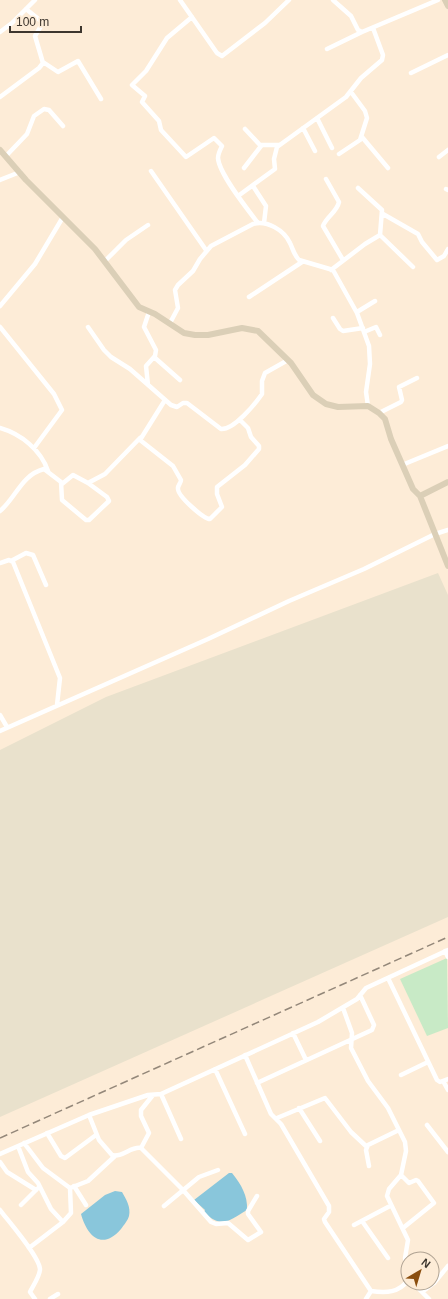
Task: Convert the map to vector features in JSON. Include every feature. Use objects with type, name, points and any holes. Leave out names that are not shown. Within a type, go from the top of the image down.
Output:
[{"type":"street","points":[[0,32],[35,0]]},
{"type":"street","points":[[180,0],[217,53],[222,56],[289,0]]},
{"type":"street","points":[[280,0],[284,5]]},
{"type":"street","points":[[333,0],[350,16],[358,30],[362,32]]},
{"type":"street","points":[[327,49],[362,32],[438,0]]},
{"type":"street","points":[[446,0],[448,6]]},
{"type":"street","points":[[26,9],[42,21],[41,26],[35,36],[43,62],[58,72],[78,61],[101,98]]},
{"type":"street","points":[[192,16],[167,38],[146,71],[134,81],[132,86],[145,96],[142,102],[159,121],[161,130],[186,157],[214,138],[222,146],[218,157],[219,163],[238,196],[261,223],[274,227],[288,239],[295,255],[302,262],[331,270],[336,274],[357,312],[364,330],[370,354],[366,387],[368,406]]},
{"type":"street","points":[[238,196],[275,169],[274,159],[276,149],[279,145],[350,92],[358,81],[383,58],[373,28]]},
{"type":"street","points":[[411,73],[448,55]]},
{"type":"street","points":[[0,97],[39,68],[43,62]]},
{"type":"street","points":[[339,154],[362,137],[367,115],[350,92]]},
{"type":"street","points":[[6,156],[27,134],[34,116],[44,109],[49,110],[63,126]]},
{"type":"street","points":[[317,118],[332,148]]},
{"type":"street","points":[[303,128],[315,151]]},
{"type":"street","points":[[245,129],[262,146]]},
{"type":"street","points":[[362,137],[388,168]]},
{"type":"street","points":[[244,168],[262,146],[279,145]]},
{"type":"street","points":[[0,150],[105,261],[139,307],[170,323],[184,333],[208,335],[242,328],[258,331],[288,360],[313,395],[326,404],[338,407],[368,406],[379,413],[385,420],[402,466],[413,489],[420,496],[448,566]]},
{"type":"street","points":[[439,157],[448,150]]},
{"type":"street","points":[[151,171],[206,250]]},
{"type":"street","points":[[0,180],[20,172]]},
{"type":"street","points":[[326,179],[339,202],[338,206],[324,222],[323,226],[344,260]]},
{"type":"street","points":[[170,323],[178,308],[175,290],[195,269],[206,250],[211,246],[261,223],[266,206],[253,186]]},
{"type":"street","points":[[358,188],[380,207],[383,214],[380,235]]},
{"type":"street","points":[[383,214],[418,234],[422,242],[437,260],[444,256],[448,249]]},
{"type":"street","points":[[0,306],[35,264],[63,216]]},
{"type":"street","points":[[105,261],[126,240],[148,225]]},
{"type":"street","points":[[331,270],[365,244],[380,235]]},
{"type":"street","points":[[380,235],[413,267]]},
{"type":"street","points":[[249,297],[302,262]]},
{"type":"street","points":[[357,312],[375,301]]},
{"type":"street","points":[[148,385],[146,366],[154,357],[156,347],[144,327],[149,312]]},
{"type":"street","points":[[333,318],[343,331],[364,330],[376,327],[380,335]]},
{"type":"street","points":[[0,327],[54,394],[62,410],[34,448]]},
{"type":"street","points":[[88,327],[104,350],[165,400],[175,407],[184,403],[187,404],[221,429],[232,426],[240,420],[262,394],[262,381],[266,373],[288,360]]},
{"type":"street","points":[[154,357],[180,380]]},
{"type":"street","points":[[379,413],[401,402],[402,400],[399,387],[417,378]]},
{"type":"street","points":[[88,483],[105,474],[140,438],[165,400]]},
{"type":"street","points":[[140,438],[173,466],[181,480],[178,488],[179,492],[205,518],[210,519],[222,507],[217,494],[217,487],[245,465],[259,449],[259,446],[251,438],[248,428],[240,420]]},
{"type":"street","points":[[0,428],[10,431],[34,448],[43,460],[48,471],[62,484]]},
{"type":"street","points":[[402,466],[448,446]]},
{"type":"street","points":[[0,511],[26,479],[40,470],[48,471]]},
{"type":"street","points":[[72,475],[88,483],[107,497],[109,501],[88,520],[61,499],[62,484],[72,475]]},
{"type":"street","points":[[420,496],[448,482]]},
{"type":"street","points":[[0,731],[208,639],[289,601],[364,569],[435,534],[448,530]]},
{"type":"street","points":[[0,563],[11,561],[26,553],[33,555],[46,585]]},
{"type":"street","points":[[11,561],[60,678],[57,705]]},
{"type":"street","points":[[0,715],[7,728]]},
{"type":"street","points":[[0,1154],[89,1115],[148,1095],[162,1094],[293,1034],[343,1008],[357,999],[366,988],[447,951],[448,957]]},
{"type":"street","points":[[388,978],[437,1080],[440,1082],[446,1080],[448,1090]]},
{"type":"street","points":[[257,1083],[372,1030],[374,1027],[360,995]]},
{"type":"street","points":[[343,1008],[352,1033],[352,1048],[368,1081],[388,1108],[406,1146],[401,1175],[387,1193],[387,1200],[408,1240],[406,1251]]},
{"type":"street","points":[[293,1034],[306,1060]]},
{"type":"street","points":[[245,1055],[271,1114],[276,1118],[329,1206],[329,1212],[324,1219],[325,1222],[371,1291]]},
{"type":"street","points":[[401,1075],[428,1062]]},
{"type":"street","points":[[215,1069],[245,1134]]},
{"type":"street","points":[[162,1094],[181,1139]]},
{"type":"street","points":[[141,1148],[149,1133],[141,1116],[141,1110],[153,1095]]},
{"type":"street","points":[[276,1118],[325,1098],[353,1134],[367,1147],[369,1166]]},
{"type":"street","points":[[299,1108],[320,1141]]},
{"type":"street","points":[[89,1115],[96,1135],[101,1143],[115,1156]]},
{"type":"street","points":[[427,1126],[448,1152]]},
{"type":"street","points":[[367,1147],[370,1144],[399,1130]]},
{"type":"street","points":[[47,1134],[61,1156],[65,1158],[96,1135]]},
{"type":"street","points":[[24,1143],[43,1168],[72,1187],[86,1205]]},
{"type":"street","points":[[18,1146],[28,1172],[51,1209],[63,1222]]},
{"type":"street","points":[[72,1187],[88,1181],[115,1156],[135,1148],[141,1148],[183,1190],[211,1222],[216,1224],[228,1223],[248,1240],[262,1232],[248,1214],[248,1210],[257,1196]]},
{"type":"street","points":[[0,1164],[7,1172],[38,1188]]},
{"type":"street","points":[[164,1206],[202,1176],[218,1170]]},
{"type":"street","points":[[401,1175],[409,1183],[418,1180],[434,1202],[403,1228]]},
{"type":"street","points":[[29,1248],[63,1222],[71,1213],[72,1187]]},
{"type":"street","points":[[21,1205],[38,1188]]},
{"type":"street","points":[[354,1225],[390,1206]]},
{"type":"street","points":[[0,1210],[29,1248],[40,1270],[30,1292],[35,1299]]},
{"type":"street","points":[[362,1221],[388,1258]]},
{"type":"street","points":[[429,1299],[422,1292],[434,1283],[448,1266]]},
{"type":"street","points":[[371,1291],[390,1292],[400,1288]]},
{"type":"street","points":[[366,1299],[371,1291]]},
{"type":"street","points":[[50,1299],[58,1294]]},
{"type":"shaded area","points":[[438,573],[448,595],[448,917],[0,1117],[0,750],[106,697]]},
{"type":"green space","points":[[447,958],[448,1028],[427,1036],[400,979]]},
{"type":"water","points":[[229,1173],[232,1173],[243,1190],[247,1210],[230,1220],[220,1222],[204,1212],[205,1210],[194,1200]]},
{"type":"water","points":[[115,1191],[122,1192],[128,1203],[128,1218],[121,1229],[114,1236],[102,1240],[96,1238],[87,1229],[81,1214],[105,1195]]},
{"type":"railway","points":[[0,1138],[448,937]]}]
